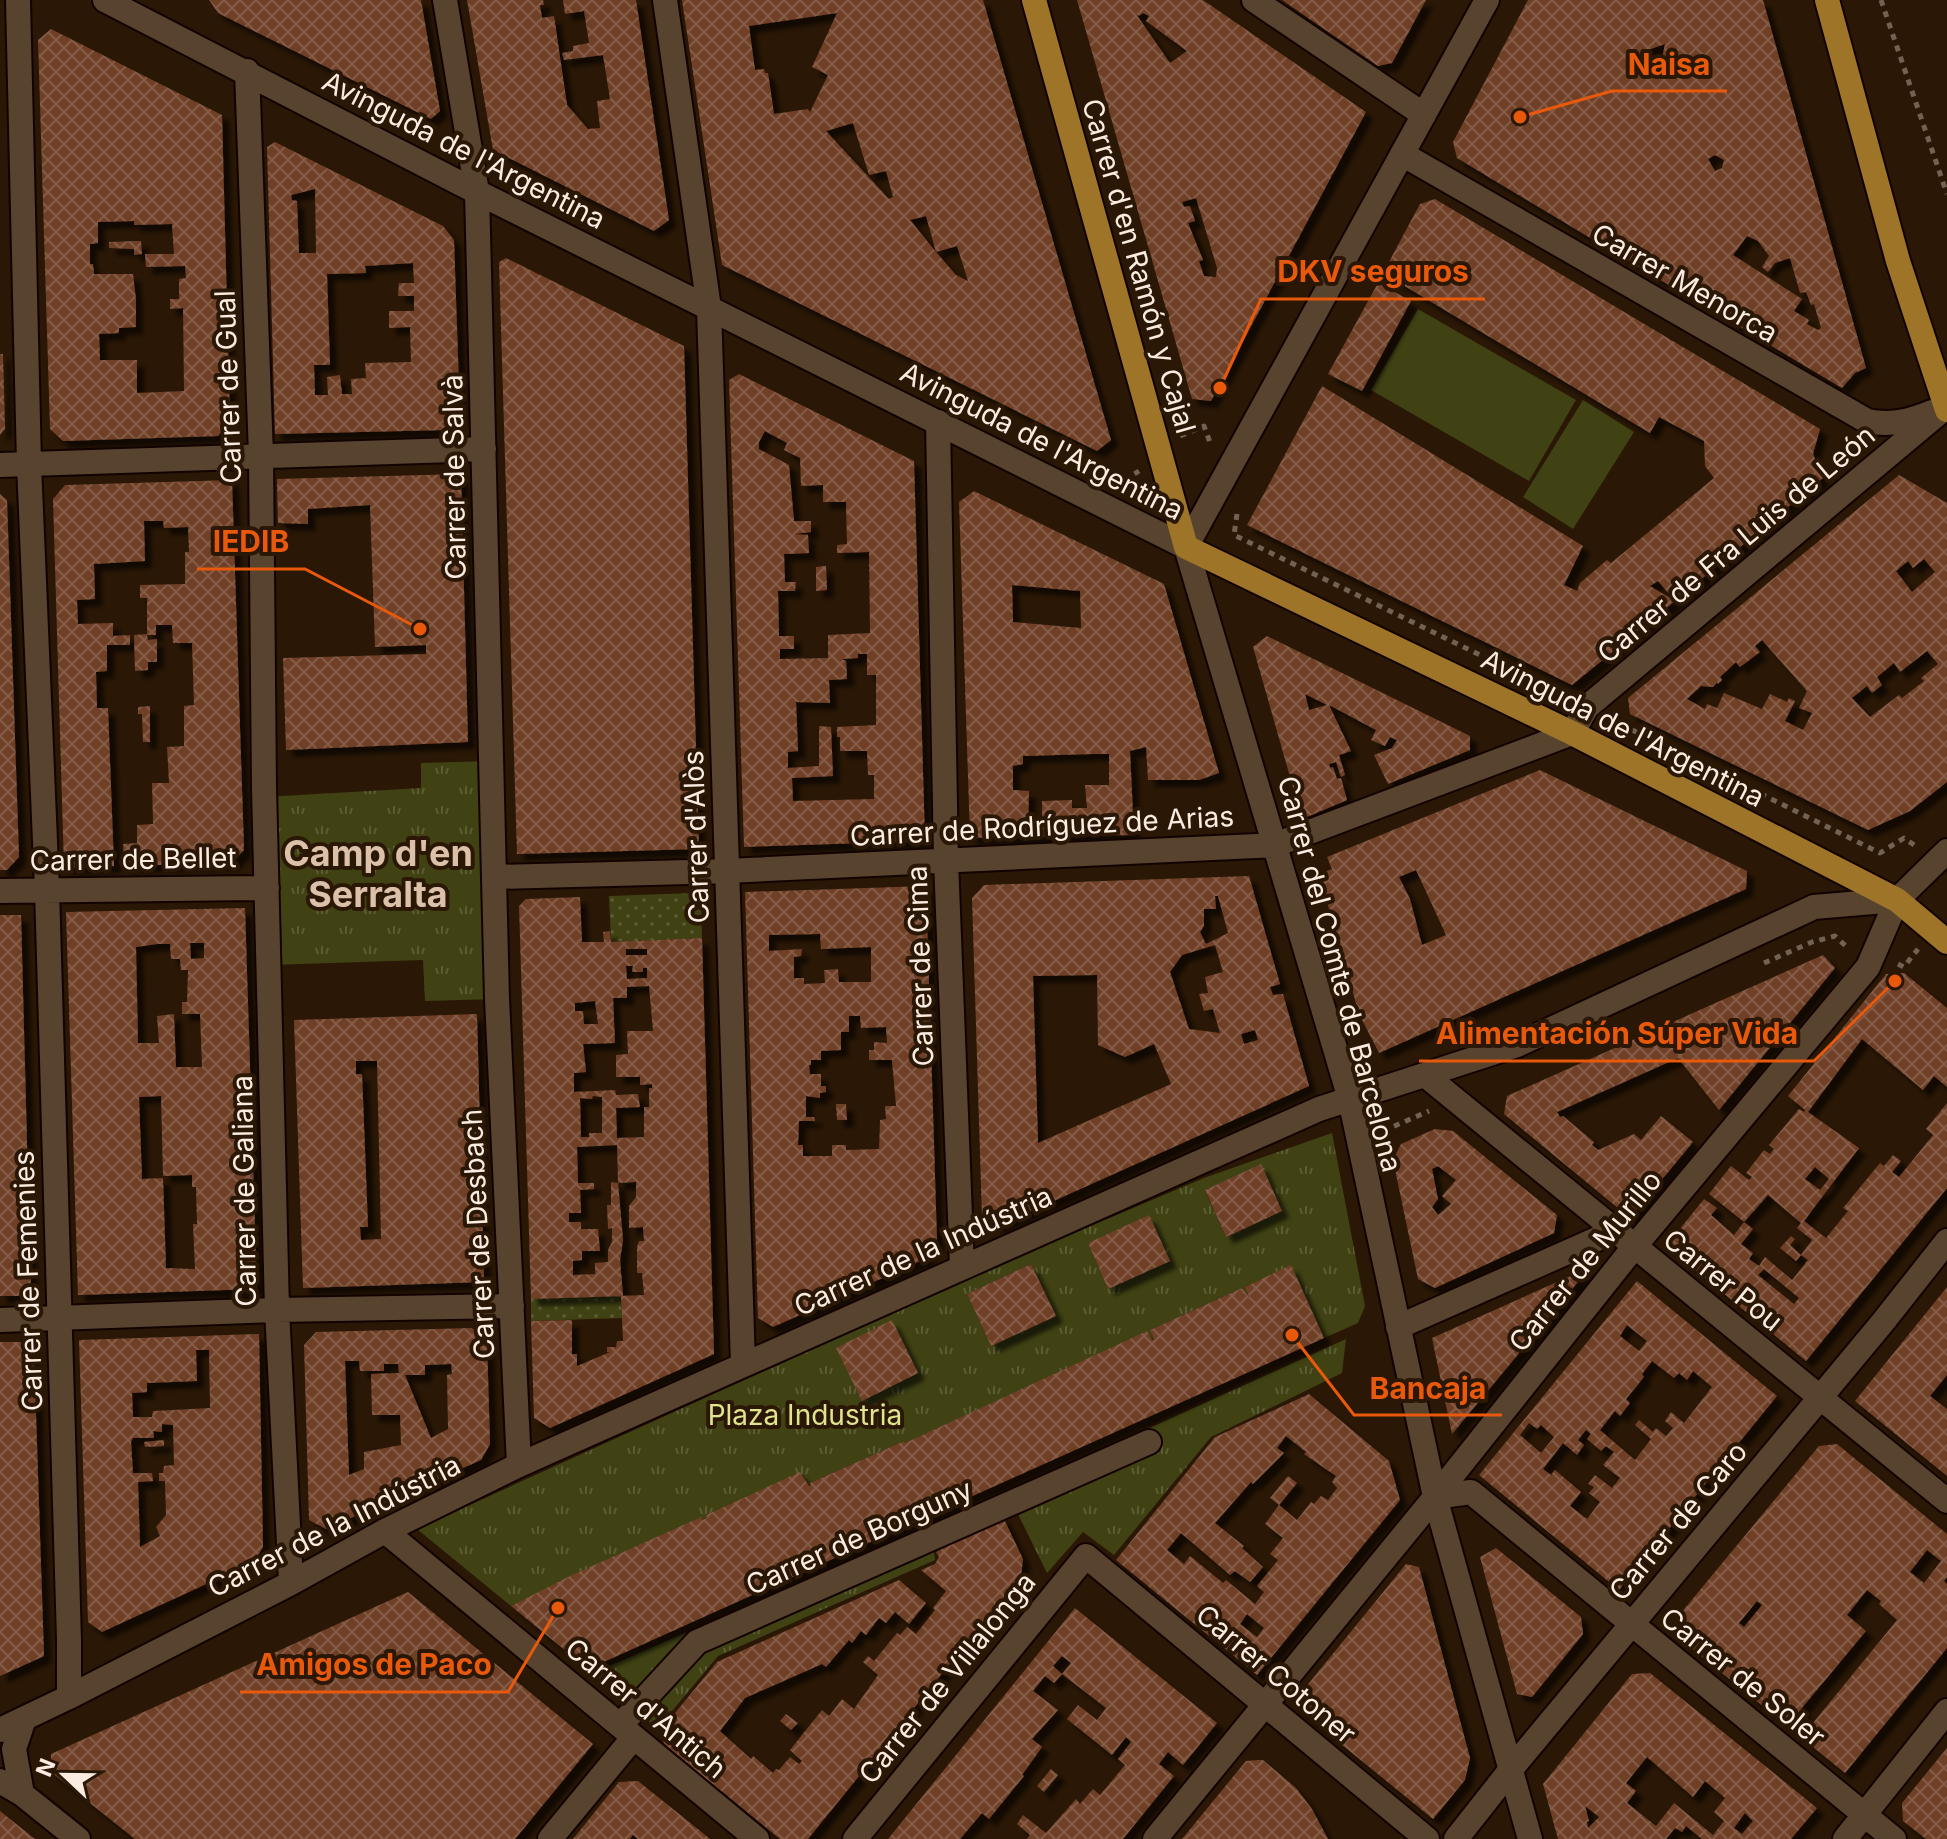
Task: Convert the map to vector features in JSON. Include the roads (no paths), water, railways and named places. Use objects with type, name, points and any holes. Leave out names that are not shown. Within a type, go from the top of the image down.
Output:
[{"type":"main road","name":"Carrer d'en Ramón y Cajal","points":[[1034,0],[1186,547]]},
{"type":"main road","points":[[1827,0],[1898,261],[1946,408]]},
{"type":"main road","name":"Avinguda de l'Argentina","points":[[1186,547],[1572,733],[1897,900],[1940,936]]},
{"type":"street","name":"Carrer de Femenies","points":[[18,0],[29,464],[47,889],[69,1697]]},
{"type":"street","name":"Avinguda de l'Argentina","points":[[105,0],[477,192],[1186,547]]},
{"type":"street","name":"Carrer de Salvà","points":[[445,0],[477,192],[494,877]]},
{"type":"street","name":"Carrer d'Alòs","points":[[665,0],[709,308],[743,1364]]},
{"type":"street","points":[[1254,0],[1424,115]]},
{"type":"street","points":[[1186,547],[1487,0]]},
{"type":"street","name":"Carrer de Gual","points":[[247,71],[261,455],[265,797]]},
{"type":"street","name":"Carrer Menorca","points":[[1402,154],[1867,421],[1884,425],[1914,420],[1946,408]]},
{"type":"street","name":"Carrer de Fra Luis de León","points":[[1572,733],[1587,707],[1946,408]]},
{"type":"street","name":"Carrer de Cima","points":[[938,422],[946,861],[962,1267]]},
{"type":"street","points":[[0,465],[484,449]]},
{"type":"street","name":"Carrer del Comte de Barcelona","points":[[1186,547],[1350,1099],[1435,1497],[1530,1839]]},
{"type":"street","name":"Carrer de Rodríguez de Arias","points":[[494,877],[727,871],[1275,845],[1572,733]]},
{"type":"street","name":"Carrer de Galiana","points":[[265,797],[277,1310],[291,1583]]},
{"type":"street","points":[[1897,900],[1942,856]]},
{"type":"street","name":"Carrer de Desbach","points":[[494,877],[519,1465]]},
{"type":"street","name":"Carrer de Bellet","points":[[0,891],[267,888]]},
{"type":"street","name":"Carrer de Murillo","points":[[1155,1839],[1435,1497],[1634,1247],[1868,967],[1897,900]]},
{"type":"street","name":"Carrer de la Indústria","points":[[0,1730],[519,1465],[1319,1109],[1517,1045],[1814,907],[1897,900]]},
{"type":"street","name":"Carrer Pou","points":[[1425,1075],[1947,1501]]},
{"type":"street","points":[[1398,1327],[1615,1231]]},
{"type":"street","name":"Carrer de Caro","points":[[1456,1839],[1947,1241]]},
{"type":"street","points":[[0,1320],[277,1310],[512,1306]]},
{"type":"street","name":"Carrer de Borguny","points":[[550,1839],[628,1732],[626,1719],[697,1642],[1149,1442]]},
{"type":"street","name":"Carrer de Soler","points":[[1435,1497],[1471,1492],[1894,1839]]},
{"type":"street","name":"Carrer d'Antich","points":[[385,1531],[757,1839]]},
{"type":"street","name":"Carrer Cotoner","points":[[1086,1556],[1427,1839]]},
{"type":"street","name":"Carrer de Villalonga","points":[[855,1839],[1086,1556]]},
{"type":"street","points":[[1845,1839],[1947,1711]]},
{"type":"street","points":[[22,1794],[14,1749],[24,1719]]},
{"type":"street","points":[[0,1781],[22,1794],[78,1839]]},
{"type":"place","name":"Naisa","points":[[1520,117]]},
{"type":"place","name":"DKV seguros","points":[[1220,388]]},
{"type":"place","name":"IEDIB","points":[[420,629]]},
{"type":"place","name":"Alimentación Súper Vida","points":[[1895,981]]},
{"type":"place","name":"Bancaja","points":[[1292,1335]]},
{"type":"place","name":"Amigos de Paco","points":[[558,1608]]},
{"type":"district","name":"Camp d'en Serralta","points":[[378,874]]},
{"type":"park label","name":"Plaza Industria","points":[[805,1415]]}]
